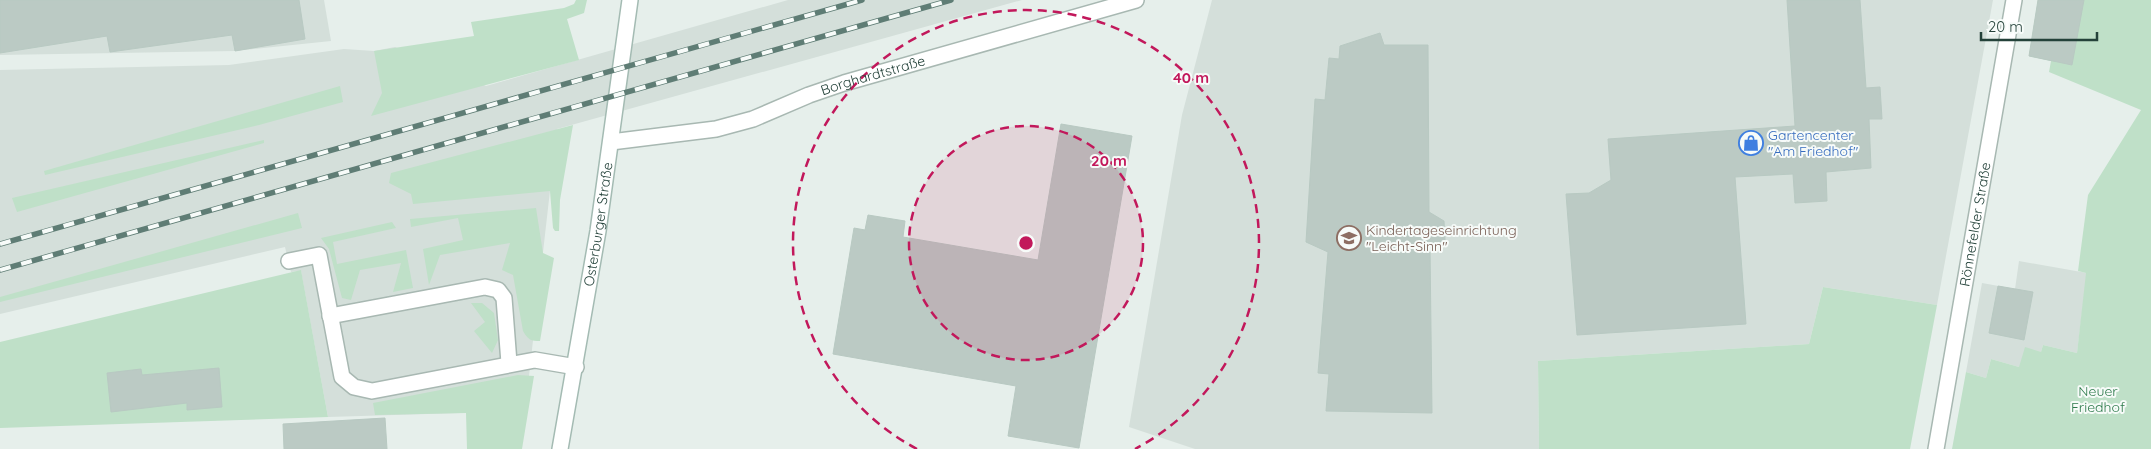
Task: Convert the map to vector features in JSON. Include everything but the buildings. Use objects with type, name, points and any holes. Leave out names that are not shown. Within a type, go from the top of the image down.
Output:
[{"type":"street","name":"Osterburger Straße","points":[[560,449],[576,367],[611,142],[630,0]]},
{"type":"street","name":"Borghardtstraße","points":[[611,142],[716,129],[753,119],[809,95],[844,83],[1136,0]]},
{"type":"street","name":"Rönnefelder Straße","points":[[1936,449],[2014,0]]},
{"type":"street","points":[[289,261],[319,255],[342,376],[354,388],[372,391],[509,363],[535,360],[576,367]]},
{"type":"street","points":[[330,316],[485,287],[498,290],[504,298],[509,363]]},
{"type":"shaded area","points":[[0,0],[324,0],[331,41],[235,51],[0,55]]},
{"type":"shaded area","points":[[788,0],[1022,0],[557,129],[525,411],[328,417],[301,271],[291,272],[285,247],[0,314],[0,70],[229,65],[344,49],[374,51],[395,47],[486,86]]},
{"type":"shaded area","points":[[1212,0],[1993,0],[1937,305],[1823,287],[1809,344],[1538,361],[1539,449],[1195,449],[1129,427],[1182,115]]},
{"type":"shaded area","points":[[2019,261],[2087,273],[2077,353],[2043,345],[2041,352],[2019,367],[1991,359],[1986,378],[1966,372],[1982,283],[2015,289]]},
{"type":"green space","points":[[576,0],[587,0],[584,13],[567,19],[579,60],[371,116],[382,93],[374,51],[474,36],[471,22],[564,8],[574,4]]},
{"type":"green space","name":"Neuer Friedhof","points":[[2038,0],[2151,0],[2151,449],[1952,449],[1966,372],[1986,378],[1991,359],[2019,367],[2025,347],[2041,352],[2043,345],[2077,353],[2086,273],[2078,271],[2088,195],[2141,110],[2049,72],[2051,61],[2029,56]]},
{"type":"green space","points":[[340,86],[343,102],[259,125],[45,175],[44,171]]},
{"type":"green space","points":[[573,125],[560,200],[559,231],[555,231],[553,228],[550,191],[413,204],[411,194],[389,183],[391,173]]},
{"type":"green space","points":[[264,140],[264,143],[17,212],[12,198]]},
{"type":"green space","points":[[536,208],[543,253],[554,258],[540,341],[530,339],[523,331],[513,275],[502,270],[510,243],[440,255],[429,285],[423,249],[463,240],[458,218],[411,227],[410,219]]},
{"type":"green space","points":[[298,213],[302,228],[0,302],[0,297]]},
{"type":"green space","points":[[392,222],[396,228],[333,242],[337,264],[406,250],[413,288],[393,292],[401,263],[360,270],[351,300],[342,298],[329,249],[321,238]]},
{"type":"green space","points":[[301,270],[328,417],[0,428],[0,342]]},
{"type":"green space","points":[[1823,287],[1937,305],[1910,449],[1539,449],[1538,361],[1809,344]]},
{"type":"green space","points":[[471,303],[482,303],[494,313],[498,340],[492,353],[474,331],[485,322]]},
{"type":"green space","points":[[518,375],[534,376],[522,449],[467,449],[466,413],[375,415],[373,403]]},
{"type":"railway","points":[[0,244],[862,0]]},
{"type":"railway","points":[[0,270],[951,0]]},
{"type":"place","name":"Gartencenter \"Am Friedhof\"","points":[[1751,143]]},
{"type":"place","name":"Kindertageseinrichtung \"Leicht-Sinn\"","points":[[1349,238]]}]
